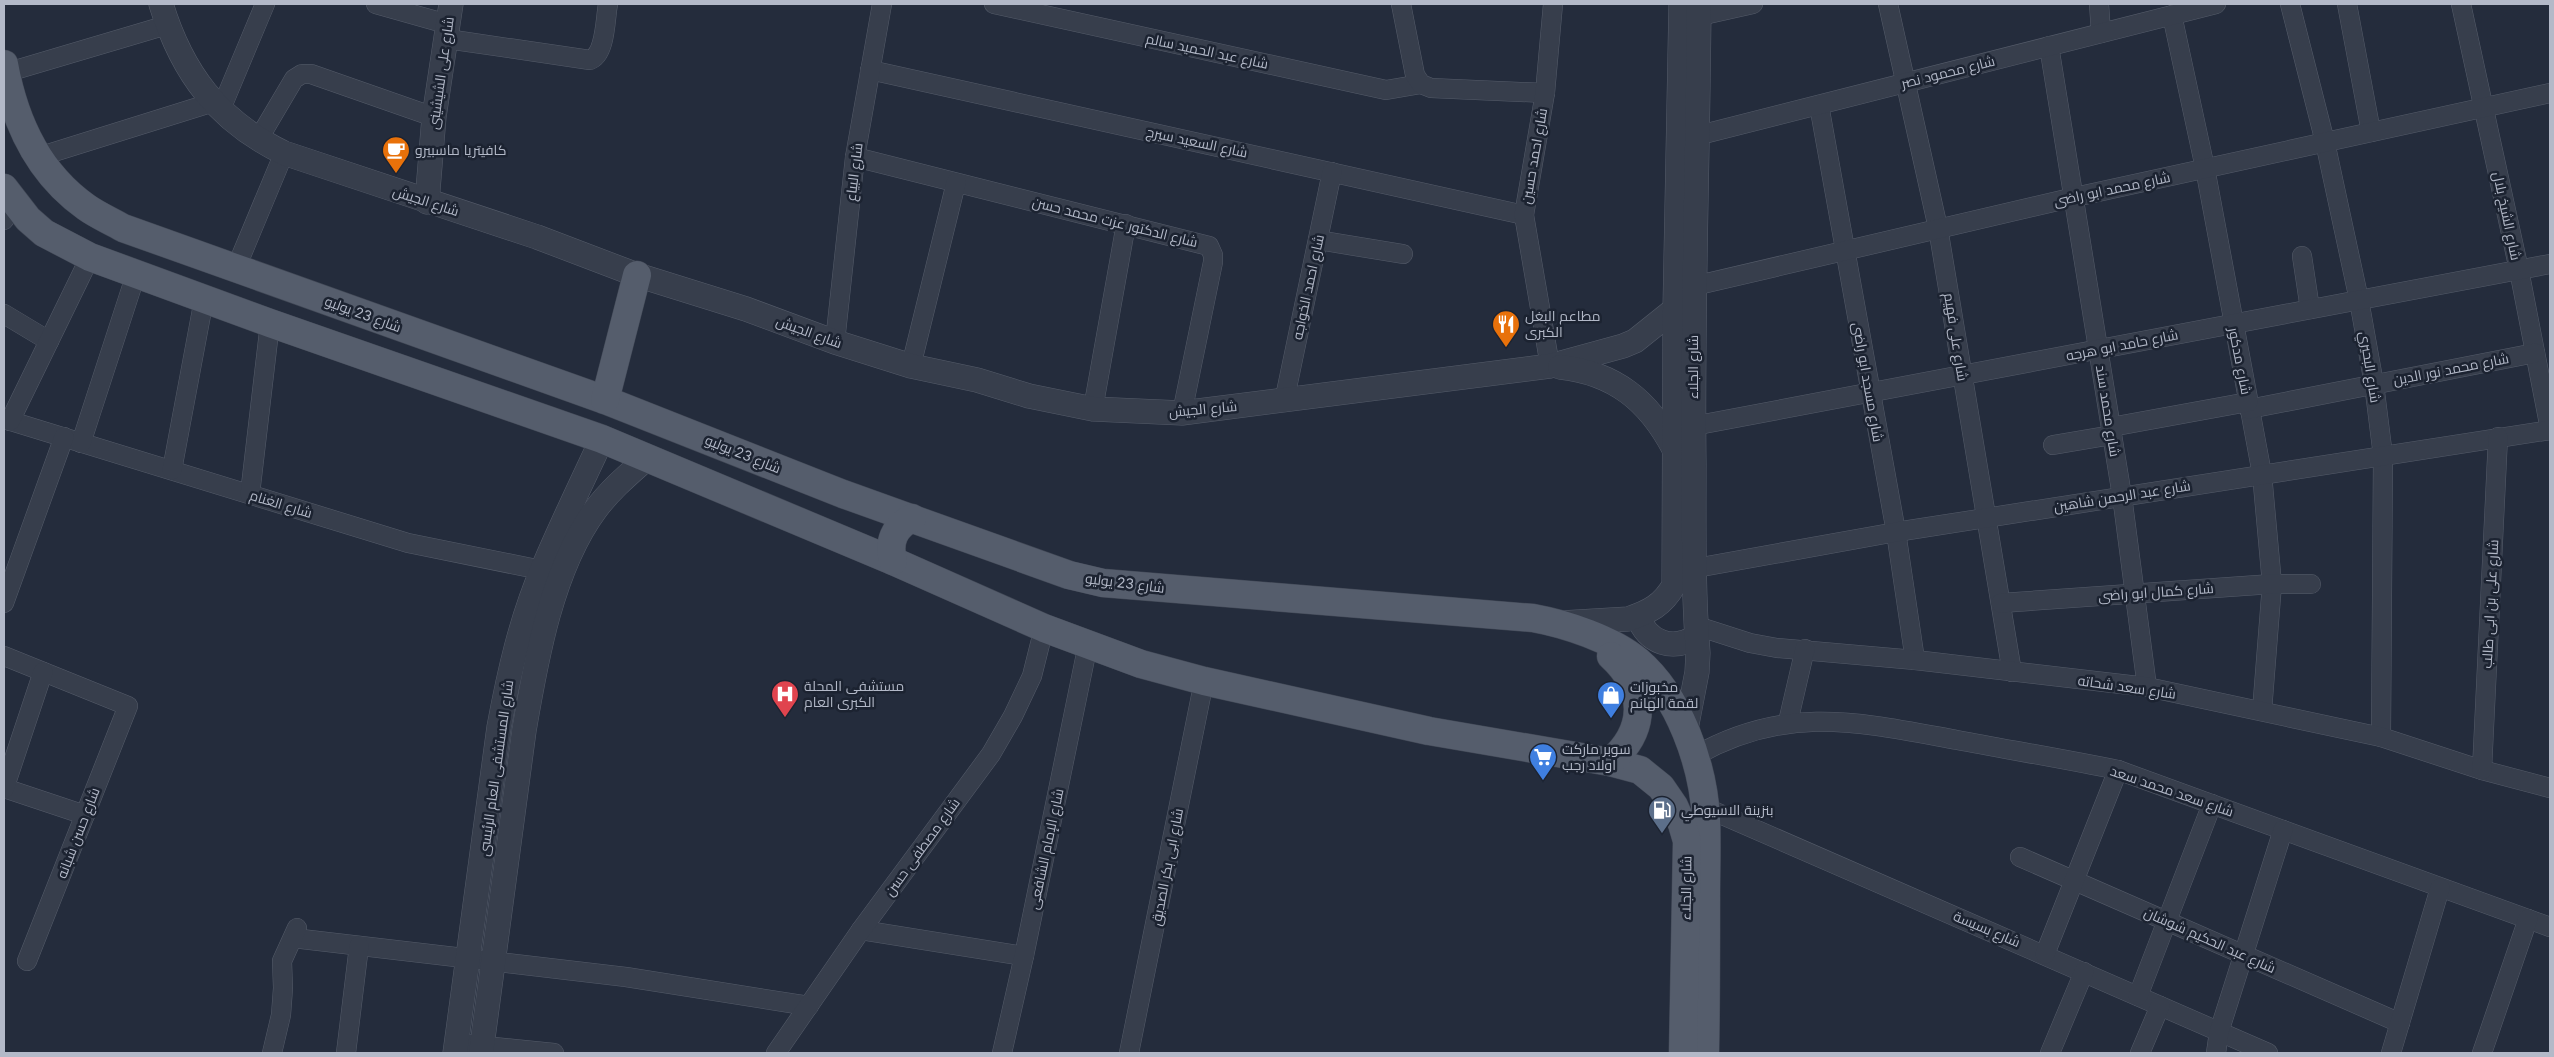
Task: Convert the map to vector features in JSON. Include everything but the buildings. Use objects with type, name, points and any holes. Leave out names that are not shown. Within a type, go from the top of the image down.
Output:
[{"type":"main road","name":"شارع 23 يوليو","points":[[5,68],[13,106],[38,157],[63,188],[86,207],[123,228],[605,400],[843,494],[1069,575],[1103,583],[1533,618],[1560,623],[1588,635]]},
{"type":"main road","points":[[7,204],[44,233],[90,257],[270,324],[602,439],[893,561],[1044,628],[1141,664],[1204,681],[1429,731],[1610,762],[1622,752],[1634,731],[1638,708],[1636,692],[1630,677],[1620,665],[1588,635]]},
{"type":"main road","points":[[605,400],[637,275]]},
{"type":"main road","points":[[428,380],[440,342]]},
{"type":"main road","points":[[830,536],[838,532],[848,518],[849,510],[843,494]]},
{"type":"main road","points":[[893,561],[891,544],[893,535],[904,522],[912,518]]},
{"type":"main road","name":"شارع الجلاء","points":[[1588,635],[1621,650],[1638,661],[1663,690],[1686,729],[1694,756],[1704,807],[1706,1053]]},
{"type":"main road","name":"شارع الجلاء","points":[[1610,762],[1640,770],[1661,787],[1674,806],[1684,832],[1686,841],[1683,1053]]},
{"type":"street","points":[[38,157],[217,106],[265,4]]},
{"type":"street","points":[[376,4],[590,60],[596,58],[600,50],[608,4]]},
{"type":"street","name":"شارع البياع","points":[[835,342],[855,157],[882,4]]},
{"type":"street","name":"شارع عبد الحميد سالم","points":[[994,4],[1386,90],[1421,84]]},
{"type":"street","points":[[1401,4],[1412,65],[1421,84],[1431,88],[1545,93]]},
{"type":"street","name":"شارع احمد حسين","points":[[1550,366],[1524,215],[1545,93],[1553,4]]},
{"type":"street","points":[[1690,11],[1753,4]]},
{"type":"street","name":"شارع على فهيم","points":[[1888,4],[1938,228],[2012,672]]},
{"type":"street","points":[[2099,4],[2101,33]]},
{"type":"street","name":"شارع محمود نصر","points":[[1689,138],[2216,4]]},
{"type":"street","name":"شارع البحيري","points":[[2290,4],[2325,142],[2359,300],[2374,384],[2383,456],[2382,738]]},
{"type":"street","points":[[2347,4],[2371,132]]},
{"type":"street","name":"شارع الشيخ بلال","points":[[2461,4],[2519,270],[2550,430]]},
{"type":"street","name":"شارع الجلاء","points":[[1560,623],[1628,619],[1638,616],[1662,603],[1674,586],[1674,449],[1689,138],[1690,11]]},
{"type":"street","points":[[5,68],[164,14]]},
{"type":"street","name":"شارع الجيش","points":[[164,14],[186,66],[217,106],[258,140],[284,153],[537,237],[637,275],[746,309],[835,342],[911,366],[977,380],[1029,396],[1093,409],[1182,413],[1284,402],[1550,366],[1635,341],[1681,296]]},
{"type":"street","name":"شارع مدكور","points":[[2172,15],[2205,168],[2262,474],[2272,584],[2262,711]]},
{"type":"street","name":"شارع على الشيشينى","points":[[427,202],[434,117],[448,22]]},
{"type":"street","name":"شارع محمد سند","points":[[2049,46],[2122,496],[2147,687]]},
{"type":"street","name":"شارع السعيد سيرج","points":[[870,70],[1524,215]]},
{"type":"street","points":[[258,140],[294,79],[302,74],[311,74],[434,117]]},
{"type":"street","name":"شارع محمد ابو راضى","points":[[1681,296],[1844,250],[1938,228],[2205,168],[2550,94]]},
{"type":"street","name":"شارع مسجد ابو راضى","points":[[1819,105],[1896,532],[1915,660]]},
{"type":"street","points":[[236,268],[284,153]]},
{"type":"street","name":"شارع الدكتور عزت محمد حسن","points":[[855,157],[1205,244],[1213,255],[1182,413]]},
{"type":"street","name":"شارع احمد الخواجه","points":[[1284,402],[1332,172]]},
{"type":"street","points":[[911,366],[956,183]]},
{"type":"street","points":[[1093,409],[1126,224]]},
{"type":"street","points":[[1318,240],[1403,254]]},
{"type":"street","points":[[2302,256],[2310,310]]},
{"type":"street","points":[[7,420],[49,341],[90,257]]},
{"type":"street","name":"شارع حامد ابو هرجه","points":[[1693,426],[2550,264]]},
{"type":"street","points":[[4,603],[73,440],[136,274]]},
{"type":"street","name":"شارع الجلاء","points":[[1681,296],[1693,426],[1697,631],[1697,672],[1686,729]]},
{"type":"street","points":[[172,470],[204,299]]},
{"type":"street","points":[[4,314],[49,341]]},
{"type":"street","points":[[250,494],[270,324]]},
{"type":"street","name":"شارع محمد نور الدين","points":[[2053,445],[2112,431],[2248,405],[2374,384],[2535,353]]},
{"type":"street","name":"شارع الجيش","points":[[1550,366],[1576,369],[1601,377],[1625,389],[1645,406],[1662,426],[1674,449]]},
{"type":"street","name":"شارع الغنام","points":[[7,420],[408,543],[552,572]]},
{"type":"street","name":"شارع عبد الرحمن شاهين","points":[[1696,568],[1986,517],[2550,430]]},
{"type":"street","name":"شارع على بن ابى طالب","points":[[2482,770],[2498,437]]},
{"type":"street","name":"شارع المستشفى العام الرئيسى","points":[[482,1049],[530,691],[550,611],[552,572],[602,439]]},
{"type":"street","name":"شارع المستشفى العام الرئيسى","points":[[456,1048],[499,727],[506,687],[528,608],[596,509],[619,482],[647,458]]},
{"type":"street","name":"شارع كمال ابو راضى","points":[[2001,603],[2272,584],[2311,584]]},
{"type":"street","points":[[1638,616],[1644,630],[1662,643],[1676,644],[1697,631]]},
{"type":"street","name":"شارع مصطفى حسن","points":[[776,1053],[861,930],[991,754],[1013,716],[1032,676],[1044,628]]},
{"type":"street","name":"شارع سعد شحاته","points":[[1697,631],[1750,644],[1915,660],[2147,687],[2382,738],[2482,770],[2550,788]]},
{"type":"street","name":"شارع الإمام الشافعى","points":[[1002,1053],[1024,956],[1088,644]]},
{"type":"street","points":[[1788,722],[1805,649]]},
{"type":"street","points":[[4,656],[43,672],[4,788],[85,815]]},
{"type":"street","name":"شارع حسن شبانه","points":[[28,961],[128,706],[43,672]]},
{"type":"street","name":"شارع ابى بكر الصديق","points":[[1129,1053],[1204,681]]},
{"type":"street","name":"شارع سعد محمد سعد","points":[[1694,756],[1739,734],[1788,722],[1811,720],[1860,723],[2118,770],[2550,927]]},
{"type":"street","points":[[2045,954],[2118,770]]},
{"type":"street","points":[[2138,996],[2212,804]]},
{"type":"street","name":"شارع بسيسة","points":[[1704,807],[2045,954],[2268,1053]]},
{"type":"street","points":[[488,820],[512,823]]},
{"type":"street","points":[[2216,1053],[2219,1032],[2283,830]]},
{"type":"street","name":"شارع عبد الحكيم شوشان","points":[[2020,857],[2400,1023]]},
{"type":"street","points":[[2391,1053],[2440,888]]},
{"type":"street","points":[[2482,1053],[2528,919]]},
{"type":"street","points":[[861,930],[1024,956]]},
{"type":"street","points":[[272,1053],[281,1015],[282,961],[295,933],[359,946],[626,977],[809,1006]]},
{"type":"street","points":[[346,1053],[359,946]]},
{"type":"street","points":[[2050,1053],[2084,972]]},
{"type":"street","points":[[2140,1053],[2160,1006]]},
{"type":"street","points":[[456,1048],[554,1053]]},
{"type":"place","name":"كافيتريا ماسبيرو","points":[[396,174]]},
{"type":"place","name":"مطاعم البغل الكبرى","points":[[1506,348]]},
{"type":"place","name":"مستشفى المحلة الكبرى العام","points":[[785,718]]},
{"type":"place","name":"مخبوزات لقمة الهانم","points":[[1611,719]]},
{"type":"place","name":"سوبر ماركت اولاد رجب","points":[[1543,781]]},
{"type":"place","name":"بنزينة الاسيوطي","points":[[1662,834]]}]
